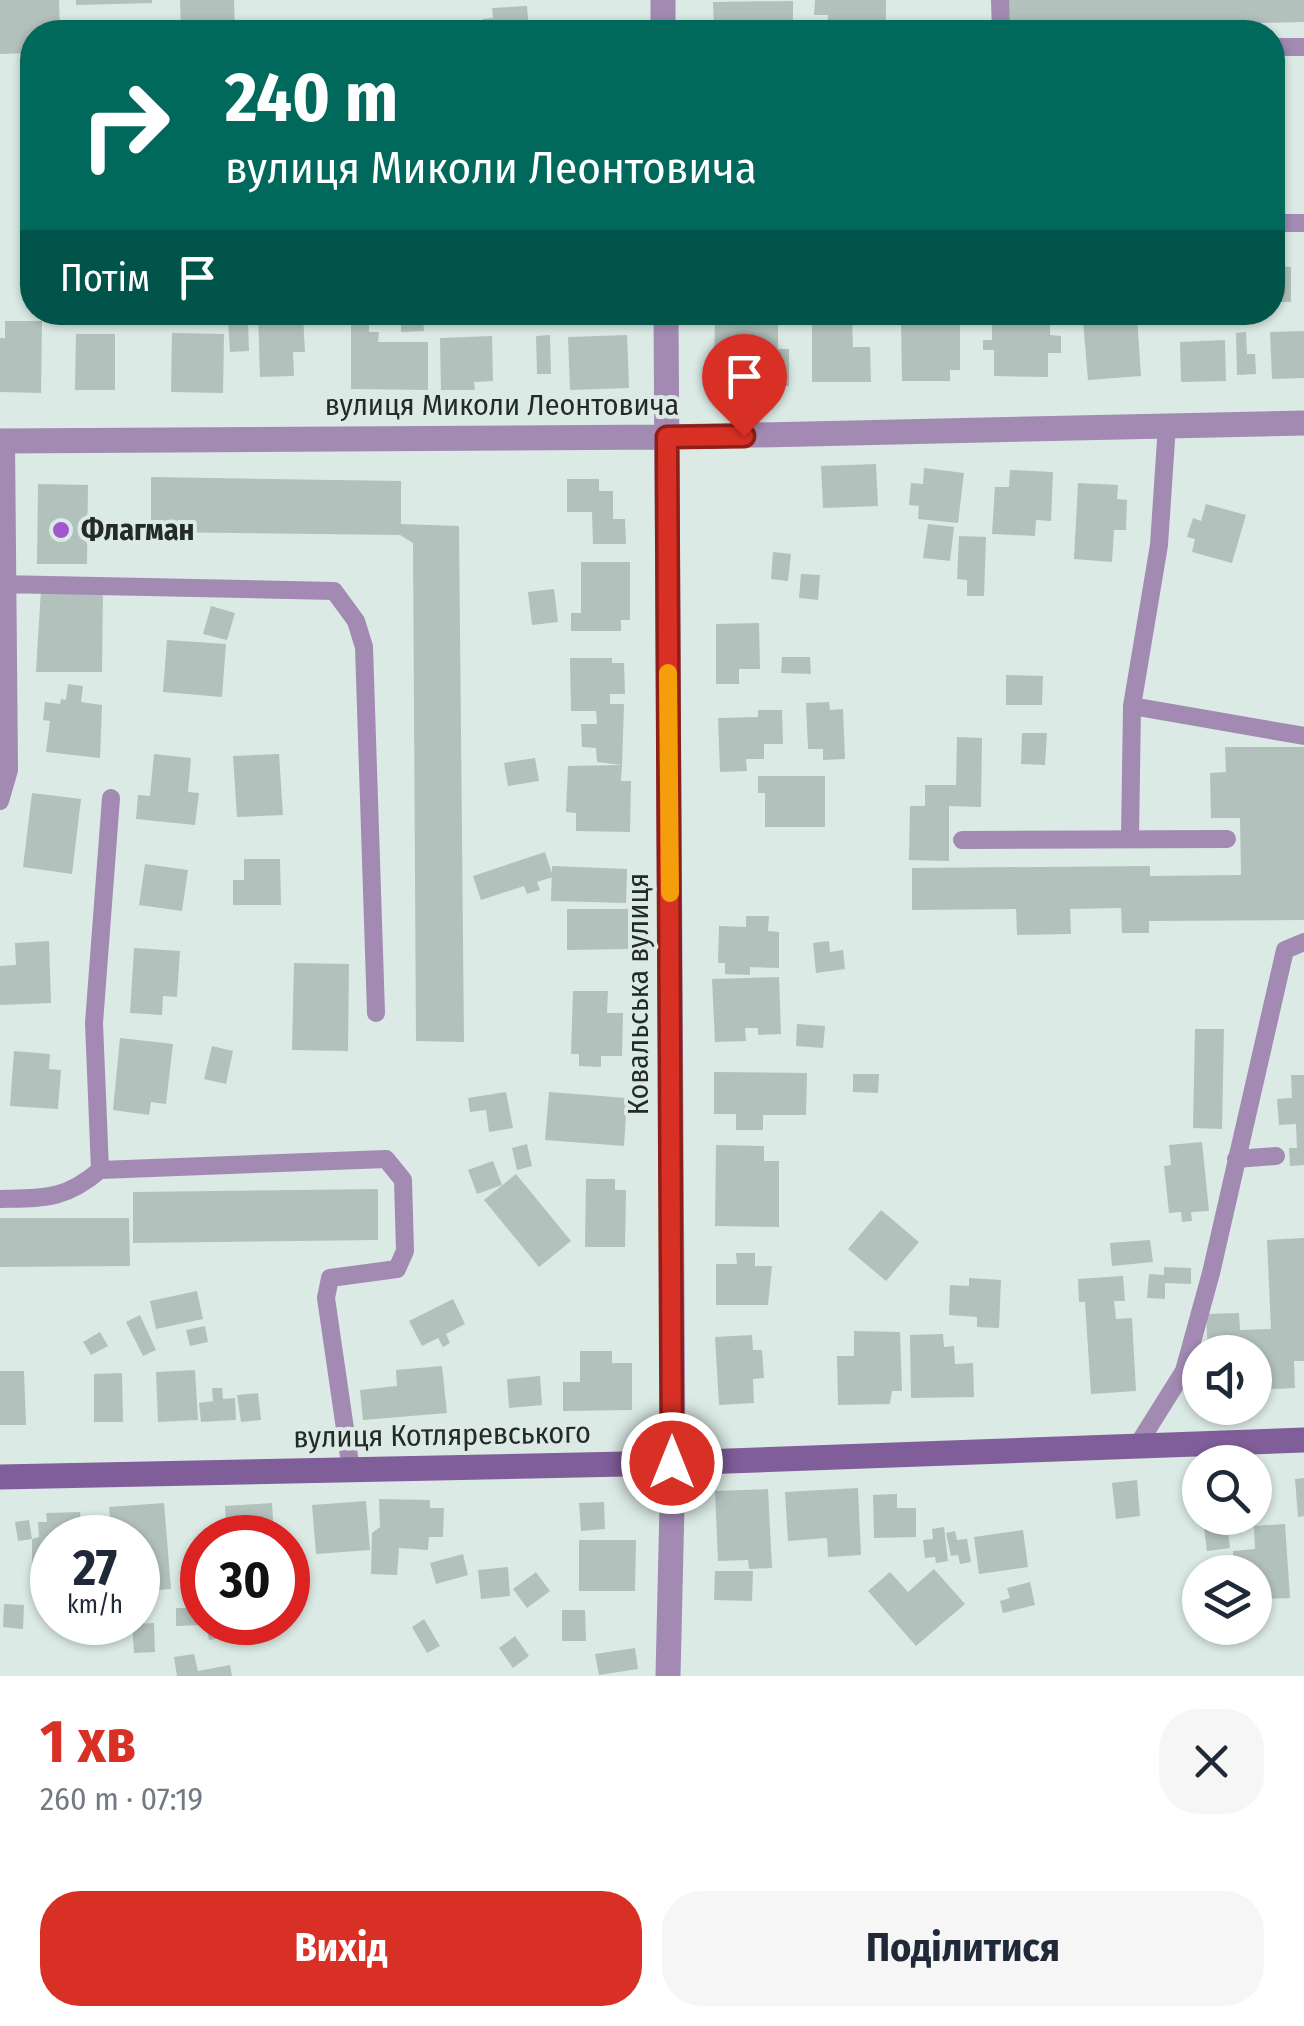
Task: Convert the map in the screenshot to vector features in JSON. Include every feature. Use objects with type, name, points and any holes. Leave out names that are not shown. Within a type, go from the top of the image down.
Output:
[{"type":"main road","name":"вулиця Котляревського","points":[[0,1477],[672,1463],[1304,1440]]},
{"type":"street","name":"Ковальська вулиця","points":[[666,325],[672,1463],[668,1676]]},
{"type":"street","name":"вулиця Миколи Леонтовича","points":[[3,441],[667,437],[1304,423]]},
{"type":"lane","points":[[1130,838],[1132,706],[1158,545],[1167,425]]},
{"type":"lane","points":[[0,801],[9,770],[3,441]]},
{"type":"lane","points":[[4,584],[334,591],[356,620],[364,647],[376,1013]]},
{"type":"lane","points":[[1132,706],[1304,736]]},
{"type":"lane","points":[[100,1170],[94,1023],[111,798]]},
{"type":"lane","points":[[962,840],[1227,839]]},
{"type":"lane","points":[[1137,1446],[1184,1371],[1285,950],[1304,942]]},
{"type":"lane","points":[[1236,1159],[1276,1156]]},
{"type":"lane","points":[[0,1199],[40,1198],[77,1190],[100,1170],[386,1159],[403,1180],[404,1252],[397,1270],[330,1278],[326,1298],[351,1470]]},
{"type":"building","points":[[0,0],[59,0],[60,20],[20,20],[20,53],[0,54]]},
{"type":"building","points":[[76,0],[152,0],[152,3],[76,5]]},
{"type":"building","points":[[180,0],[234,0],[235,20],[181,20]]},
{"type":"building","points":[[815,0],[886,0],[886,20],[828,20],[828,15],[814,15]]},
{"type":"building","points":[[1007,0],[1304,0],[1304,22],[1007,20]]},
{"type":"building","points":[[793,1],[793,20],[714,20],[713,2]]},
{"type":"building","points":[[527,6],[528,20],[483,20],[493,18],[492,8]]},
{"type":"building","points":[[1285,267],[1291,267],[1291,302],[1285,302]]},
{"type":"building","points":[[5,321],[42,325],[41,393],[0,392],[0,338],[5,338]]},
{"type":"building","points":[[228,325],[248,325],[249,351],[230,352]]},
{"type":"building","points":[[258,325],[304,325],[305,352],[293,352],[294,376],[260,377]]},
{"type":"building","points":[[351,325],[369,325],[369,332],[379,332],[378,342],[428,342],[428,390],[351,389]]},
{"type":"building","points":[[401,325],[424,325],[424,331],[401,332]]},
{"type":"building","points":[[715,325],[778,325],[778,349],[789,349],[789,386],[714,386]]},
{"type":"building","points":[[812,325],[852,325],[853,347],[870,347],[871,382],[812,382]]},
{"type":"building","points":[[901,325],[960,325],[960,370],[950,370],[950,381],[902,381]]},
{"type":"building","points":[[992,325],[1050,325],[1050,335],[1061,336],[1061,353],[1048,353],[1048,377],[994,376],[994,350],[983,350],[983,340],[992,340]]},
{"type":"building","points":[[1083,325],[1138,325],[1141,376],[1088,380]]},
{"type":"building","points":[[1304,331],[1304,378],[1272,379],[1270,332]]},
{"type":"building","points":[[1246,332],[1247,354],[1255,354],[1256,374],[1237,375],[1236,333]]},
{"type":"building","points":[[172,333],[224,334],[223,393],[171,392]]},
{"type":"building","points":[[76,334],[115,334],[115,390],[75,390]]},
{"type":"building","points":[[550,335],[551,374],[537,374],[536,336]]},
{"type":"building","points":[[627,335],[629,388],[570,390],[568,337]]},
{"type":"building","points":[[492,336],[493,381],[474,382],[475,390],[441,390],[440,338]]},
{"type":"building","points":[[1225,340],[1226,381],[1181,382],[1180,342]]},
{"type":"building","points":[[876,464],[878,506],[823,508],[821,466]]},
{"type":"building","points":[[924,468],[964,473],[958,523],[918,519],[919,506],[909,505],[911,483],[923,484]]},
{"type":"building","points":[[1010,470],[1053,472],[1051,521],[1036,520],[1035,536],[992,534],[995,487],[1009,487]]},
{"type":"building","points":[[151,477],[401,481],[401,524],[459,526],[464,1042],[416,1041],[413,543],[400,535],[151,532]]},
{"type":"building","points":[[567,479],[599,479],[599,491],[613,491],[613,519],[625,519],[626,544],[593,544],[592,512],[567,512]]},
{"type":"building","points":[[1078,483],[1118,485],[1117,499],[1127,500],[1126,530],[1114,530],[1112,562],[1074,559]]},
{"type":"building","points":[[38,484],[88,485],[87,564],[37,564]]},
{"type":"building","points":[[1206,504],[1246,515],[1232,563],[1192,552],[1195,539],[1187,537],[1193,518],[1201,521]]},
{"type":"building","points":[[928,524],[954,527],[950,561],[923,558]]},
{"type":"building","points":[[959,536],[986,537],[984,596],[967,596],[967,580],[957,579]]},
{"type":"building","points":[[773,552],[791,554],[788,581],[771,579]]},
{"type":"building","points":[[581,562],[630,562],[630,620],[621,620],[621,631],[571,631],[571,613],[581,613]]},
{"type":"building","points":[[801,574],[820,575],[818,600],[799,598]]},
{"type":"building","points":[[103,588],[102,672],[36,672],[41,589]]},
{"type":"building","points":[[554,589],[558,622],[532,625],[528,592]]},
{"type":"building","points":[[211,606],[235,613],[227,640],[203,634]]},
{"type":"building","points":[[759,623],[760,669],[739,669],[739,684],[716,684],[716,624]]},
{"type":"building","points":[[167,640],[226,644],[222,697],[163,692]]},
{"type":"building","points":[[782,657],[810,657],[811,674],[781,673]]},
{"type":"building","points":[[570,658],[612,658],[612,663],[624,663],[625,694],[610,694],[610,704],[624,704],[622,765],[597,762],[596,748],[582,747],[581,724],[597,724],[596,711],[571,711]]},
{"type":"building","points":[[1006,675],[1043,676],[1042,705],[1006,705]]},
{"type":"building","points":[[68,684],[83,686],[81,702],[102,705],[100,758],[46,752],[50,721],[43,720],[45,702],[60,704],[61,699],[66,700]]},
{"type":"building","points":[[829,702],[830,710],[843,709],[845,759],[823,760],[823,749],[808,749],[806,703]]},
{"type":"building","points":[[758,710],[782,710],[783,744],[764,744],[764,759],[746,759],[747,771],[720,772],[718,718],[758,717]]},
{"type":"building","points":[[1022,733],[1047,733],[1045,765],[1021,764]]},
{"type":"building","points":[[957,737],[982,738],[981,807],[949,806],[949,861],[909,860],[910,806],[925,806],[925,785],[956,785]]},
{"type":"building","points":[[1225,747],[1304,747],[1304,920],[1149,921],[1149,933],[1122,933],[1121,908],[1070,909],[1071,934],[1017,935],[1016,909],[912,910],[912,868],[1150,866],[1150,876],[1241,875],[1240,818],[1211,818],[1210,773],[1226,772]]},
{"type":"building","points":[[154,754],[191,758],[188,792],[199,793],[195,825],[136,819],[138,795],[150,796]]},
{"type":"building","points":[[279,754],[283,815],[237,817],[233,756]]},
{"type":"building","points":[[535,758],[539,781],[508,786],[504,763]]},
{"type":"building","points":[[622,765],[621,781],[631,781],[630,832],[576,831],[576,813],[566,812],[568,766]]},
{"type":"building","points":[[758,776],[825,776],[825,827],[765,827],[765,793],[758,793]]},
{"type":"building","points":[[32,793],[81,799],[72,874],[23,867]]},
{"type":"building","points":[[545,852],[553,877],[537,882],[540,890],[527,894],[524,886],[481,900],[473,876]]},
{"type":"building","points":[[244,859],[280,859],[281,905],[233,905],[233,880],[244,880]]},
{"type":"building","points":[[145,864],[188,870],[182,911],[139,905]]},
{"type":"building","points":[[552,866],[627,869],[626,903],[551,901]]},
{"type":"building","points":[[567,909],[628,909],[628,949],[567,950]]},
{"type":"building","points":[[746,916],[769,916],[768,931],[779,932],[779,968],[750,967],[750,975],[725,974],[725,963],[718,963],[719,926],[746,927]]},
{"type":"building","points":[[49,941],[51,1003],[0,1005],[0,966],[16,965],[15,943]]},
{"type":"building","points":[[829,941],[830,952],[843,950],[845,969],[816,973],[813,943]]},
{"type":"building","points":[[134,948],[180,951],[177,997],[163,996],[162,1015],[130,1013]]},
{"type":"building","points":[[294,963],[349,964],[348,1051],[292,1050]]},
{"type":"building","points":[[779,977],[781,1034],[758,1035],[758,1028],[745,1028],[746,1041],[715,1042],[712,979]]},
{"type":"building","points":[[573,991],[608,991],[607,1013],[623,1013],[622,1056],[601,1056],[601,1067],[579,1066],[579,1054],[571,1054]]},
{"type":"building","points":[[797,1024],[825,1026],[823,1048],[796,1046]]},
{"type":"building","points":[[1195,1029],[1224,1029],[1222,1129],[1193,1128]]},
{"type":"building","points":[[120,1038],[173,1044],[166,1104],[151,1102],[149,1115],[113,1110]]},
{"type":"building","points":[[212,1046],[233,1051],[226,1084],[204,1079]]},
{"type":"building","points":[[14,1051],[50,1054],[49,1069],[61,1070],[58,1109],[10,1106]]},
{"type":"building","points":[[714,1072],[807,1073],[806,1115],[763,1115],[763,1130],[736,1130],[736,1114],[714,1114]]},
{"type":"building","points":[[853,1074],[879,1074],[878,1093],[853,1092]]},
{"type":"building","points":[[1291,1075],[1304,1075],[1304,1165],[1290,1166],[1289,1148],[1297,1148],[1296,1124],[1279,1125],[1277,1099],[1292,1098]]},
{"type":"building","points":[[506,1092],[513,1128],[489,1132],[486,1110],[470,1112],[468,1098]]},
{"type":"building","points":[[549,1092],[627,1098],[624,1146],[545,1140]]},
{"type":"building","points":[[1202,1142],[1209,1211],[1191,1212],[1192,1221],[1182,1222],[1181,1212],[1169,1213],[1164,1166],[1171,1165],[1169,1145]]},
{"type":"building","points":[[527,1144],[532,1166],[517,1170],[512,1148]]},
{"type":"building","points":[[716,1145],[764,1146],[764,1161],[779,1161],[779,1227],[715,1226]]},
{"type":"building","points":[[493,1161],[502,1185],[477,1194],[468,1170]]},
{"type":"building","points":[[516,1174],[571,1241],[539,1267],[484,1200]]},
{"type":"building","points":[[586,1179],[615,1179],[615,1190],[626,1190],[625,1247],[585,1247]]},
{"type":"building","points":[[378,1189],[378,1240],[133,1243],[133,1192]]},
{"type":"building","points":[[881,1210],[919,1242],[886,1281],[848,1249]]},
{"type":"building","points":[[0,1218],[129,1218],[130,1266],[0,1267]]},
{"type":"building","points":[[1304,1238],[1304,1361],[1294,1361],[1295,1388],[1272,1389],[1272,1335],[1207,1335],[1206,1314],[1239,1313],[1240,1330],[1271,1329],[1267,1240]]},
{"type":"building","points":[[1150,1240],[1153,1262],[1112,1266],[1110,1243]]},
{"type":"building","points":[[736,1253],[755,1253],[755,1266],[772,1266],[768,1305],[716,1305],[716,1264],[737,1264]]},
{"type":"building","points":[[1164,1267],[1191,1268],[1191,1284],[1165,1283],[1165,1299],[1147,1298],[1149,1274],[1164,1275]]},
{"type":"building","points":[[1123,1276],[1125,1301],[1114,1301],[1116,1319],[1132,1318],[1136,1391],[1091,1394],[1085,1302],[1079,1302],[1078,1279]]},
{"type":"building","points":[[969,1278],[1001,1280],[999,1328],[977,1327],[977,1317],[949,1315],[950,1285],[969,1286]]},
{"type":"building","points":[[197,1291],[203,1319],[156,1329],[150,1301]]},
{"type":"building","points":[[453,1299],[465,1324],[446,1334],[450,1343],[443,1347],[438,1338],[422,1346],[409,1321]]},
{"type":"building","points":[[140,1315],[156,1350],[143,1356],[126,1322]]},
{"type":"building","points":[[205,1326],[208,1342],[190,1346],[186,1330]]},
{"type":"building","points":[[854,1331],[900,1332],[902,1391],[892,1391],[890,1404],[838,1405],[837,1356],[854,1356]]},
{"type":"building","points":[[100,1332],[108,1346],[91,1355],[83,1342]]},
{"type":"building","points":[[943,1334],[944,1347],[954,1346],[955,1364],[973,1363],[974,1397],[911,1398],[910,1335]]},
{"type":"building","points":[[752,1335],[753,1350],[762,1350],[764,1378],[753,1379],[754,1403],[719,1405],[715,1337]]},
{"type":"building","points":[[580,1351],[612,1351],[612,1363],[632,1363],[632,1410],[563,1411],[563,1382],[580,1382]]},
{"type":"building","points":[[442,1366],[447,1413],[363,1420],[360,1390],[397,1386],[396,1370]]},
{"type":"building","points":[[195,1370],[198,1420],[158,1422],[156,1372]]},
{"type":"building","points":[[0,1371],[24,1371],[26,1425],[0,1425]]},
{"type":"building","points":[[122,1373],[123,1422],[94,1422],[94,1374]]},
{"type":"building","points":[[540,1376],[542,1405],[509,1408],[507,1379]]},
{"type":"building","points":[[212,1388],[222,1388],[223,1399],[235,1398],[236,1420],[201,1422],[199,1403],[213,1401]]},
{"type":"building","points":[[258,1393],[261,1420],[241,1422],[237,1395]]},
{"type":"building","points":[[1304,1478],[1304,1516],[1298,1517],[1295,1479]]},
{"type":"building","points":[[1137,1480],[1140,1516],[1116,1519],[1112,1483]]},
{"type":"building","points":[[858,1488],[861,1555],[828,1557],[827,1538],[788,1541],[785,1492]]},
{"type":"building","points":[[768,1489],[772,1568],[749,1569],[748,1560],[718,1561],[715,1491]]},
{"type":"building","points":[[897,1494],[897,1508],[916,1508],[916,1537],[874,1538],[873,1495]]},
{"type":"building","points":[[379,1499],[430,1500],[430,1508],[444,1508],[443,1537],[429,1537],[428,1550],[399,1548],[397,1575],[371,1574],[372,1533],[380,1527]]},
{"type":"building","points":[[366,1501],[370,1550],[316,1554],[312,1505]]},
{"type":"building","points":[[604,1502],[605,1529],[581,1531],[579,1503]]},
{"type":"building","points":[[164,1503],[171,1589],[160,1590],[160,1515],[110,1515],[109,1507]]},
{"type":"building","points":[[272,1503],[273,1515],[226,1515],[225,1506]]},
{"type":"building","points":[[80,1512],[80,1515],[46,1515]]},
{"type":"building","points":[[29,1520],[30,1539],[18,1541],[15,1522]]},
{"type":"building","points":[[1285,1524],[1290,1598],[1272,1599],[1272,1555],[1233,1555],[1233,1551],[1255,1549],[1254,1535],[1272,1535],[1272,1525]]},
{"type":"building","points":[[944,1527],[948,1561],[936,1563],[935,1557],[925,1558],[923,1540],[933,1539],[932,1529]]},
{"type":"building","points":[[1023,1530],[1028,1567],[979,1574],[974,1537]]},
{"type":"building","points":[[955,1531],[957,1540],[967,1539],[971,1562],[960,1564],[958,1555],[951,1556],[946,1533]]},
{"type":"building","points":[[1205,1535],[1228,1535],[1230,1548],[1207,1551]]},
{"type":"building","points":[[579,1540],[636,1540],[635,1591],[579,1591]]},
{"type":"building","points":[[463,1554],[468,1575],[436,1584],[430,1563]]},
{"type":"building","points":[[508,1567],[510,1596],[481,1599],[478,1570]]},
{"type":"building","points":[[934,1569],[965,1604],[916,1646],[868,1591],[890,1572],[908,1592]]},
{"type":"building","points":[[715,1571],[753,1571],[752,1601],[714,1600]]},
{"type":"building","points":[[536,1572],[550,1591],[527,1608],[513,1589]]},
{"type":"building","points":[[1030,1582],[1035,1605],[1003,1613],[1000,1601],[1010,1598],[1007,1588]]},
{"type":"building","points":[[4,1604],[24,1605],[23,1629],[3,1627]]},
{"type":"building","points":[[176,1608],[180,1608],[180,1626],[176,1626]]},
{"type":"building","points":[[562,1610],[585,1610],[586,1641],[562,1641]]},
{"type":"building","points":[[424,1619],[440,1646],[427,1653],[412,1627]]},
{"type":"building","points":[[515,1636],[529,1656],[513,1668],[499,1648]]},
{"type":"building","points":[[133,1645],[155,1645],[155,1652],[134,1653]]},
{"type":"building","points":[[635,1648],[638,1669],[599,1675],[595,1654]]},
{"type":"building","points":[[194,1654],[198,1671],[230,1665],[232,1676],[177,1676],[174,1657]]},
{"type":"slow traffic","points":[[668,673],[670,893]]},
{"type":"place","name":"Флагман","points":[[61,530]]},
{"type":"route","points":[[672,1463],[667,437],[744,436]]}]
